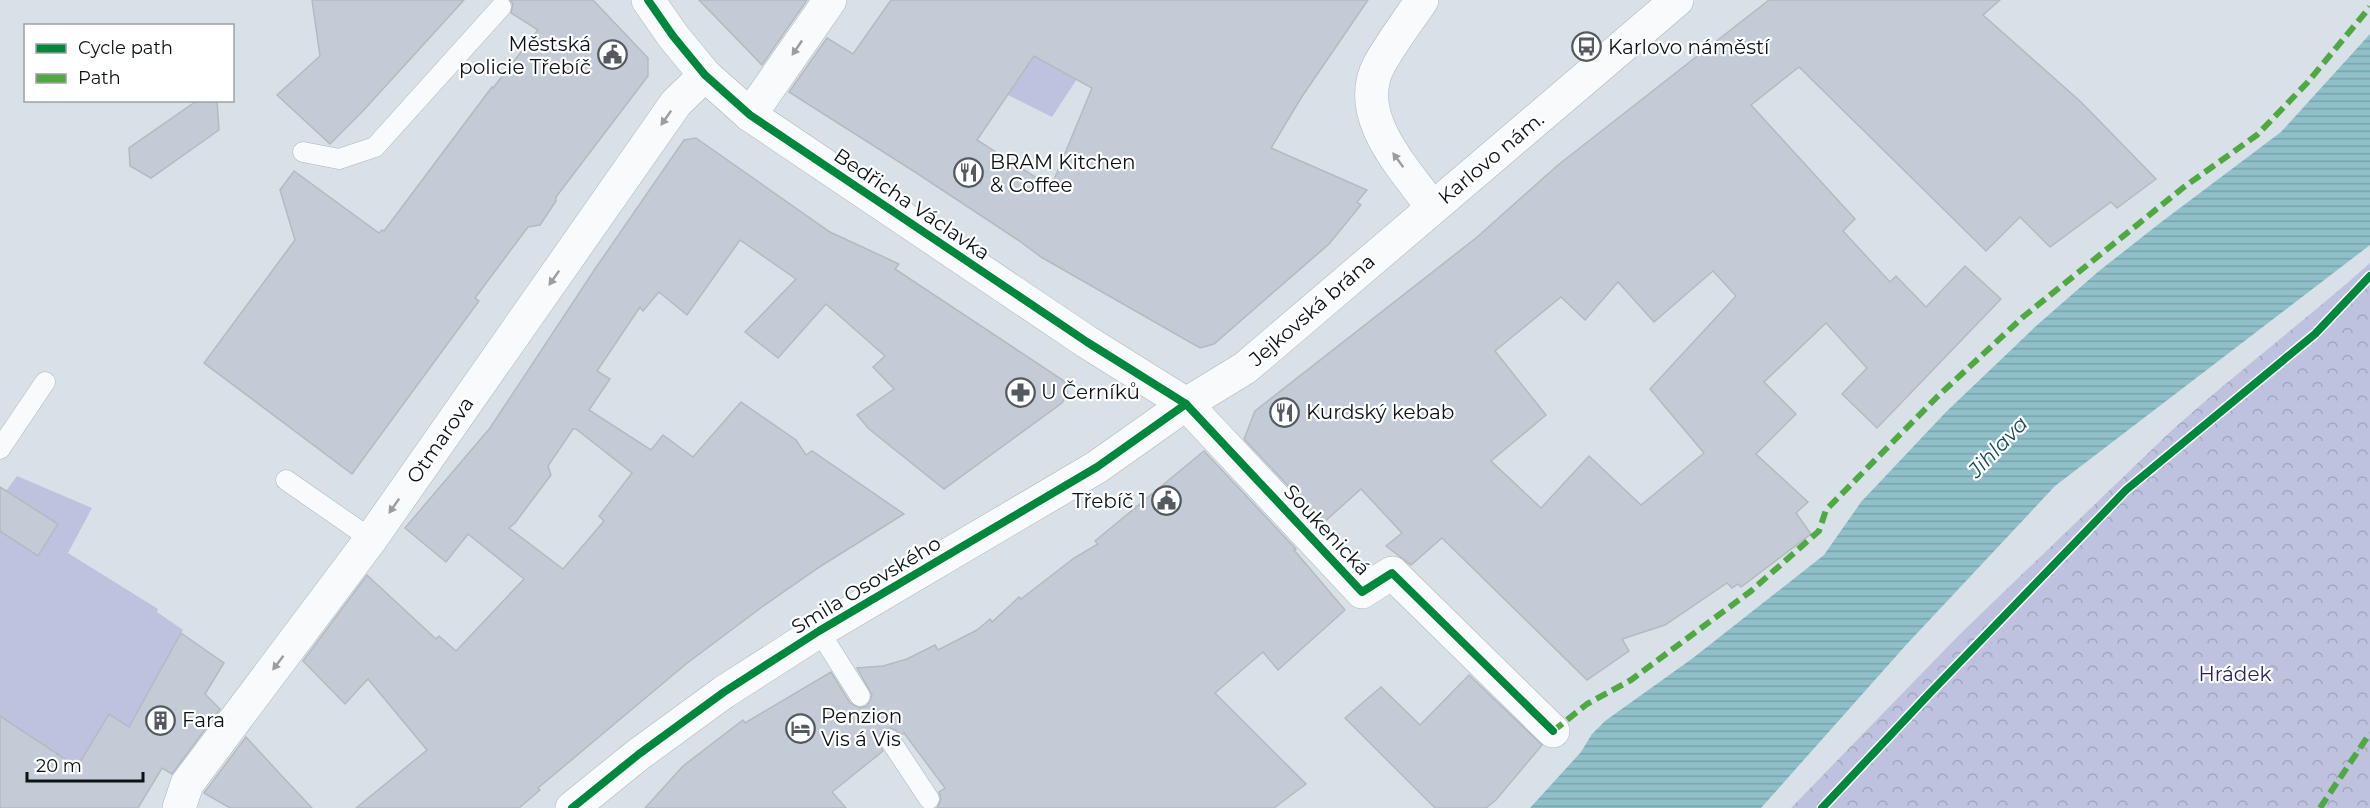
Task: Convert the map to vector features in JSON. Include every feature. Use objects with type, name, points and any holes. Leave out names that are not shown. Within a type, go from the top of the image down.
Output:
[{"type":"street","name":"Bedřicha Václavka","points":[[648,0],[673,36],[705,75],[750,115],[1087,342],[1186,404]]},
{"type":"street","points":[[750,115],[830,0]]},
{"type":"street","name":"Karlovo nám.","points":[[1422,0],[1378,67],[1372,97],[1375,118],[1389,148],[1432,207],[1677,0]]},
{"type":"street","name":"Otmarova","points":[[179,808],[187,784],[371,539],[676,103],[705,75]]},
{"type":"street","name":"Jejkovská brána","points":[[1186,404],[1245,368],[1432,207]]},
{"type":"street","name":"Smila Osovského","points":[[572,808],[639,754],[724,692],[819,631],[1097,467],[1186,404]]},
{"type":"street","name":"Soukenická","points":[[1186,404],[1362,592],[1392,573],[1553,731]]},
{"type":"lane","points":[[303,152],[339,159],[375,147],[501,6]]},
{"type":"lane","points":[[0,449],[45,382]]},
{"type":"lane","points":[[286,480],[371,539]]},
{"type":"lane","points":[[819,631],[860,696]]},
{"type":"lane","points":[[890,740],[929,799]]},
{"type":"green space","points":[[944,7],[1077,79],[1052,117],[976,79]]},
{"type":"green space","name":"Hrádek","points":[[2370,263],[2370,808],[1791,808],[1960,634],[2170,432]]},
{"type":"green space","points":[[17,476],[92,508],[68,553],[158,609],[157,612],[183,630],[129,727],[109,714],[77,767],[0,716],[0,531],[38,556],[58,524],[6,491]]},
{"type":"water","name":"Jihlava","points":[[2370,34],[2370,245],[2055,486],[1906,645],[1761,808],[1530,808],[1581,752],[1592,734],[1605,721],[1693,658],[1824,555],[1861,502],[1946,412],[2036,326],[2099,271],[2281,132]]},
{"type":"building","points":[[312,0],[464,0],[330,144],[277,95],[320,56]]},
{"type":"building","points":[[510,0],[593,0],[648,58],[648,76],[556,197],[556,201],[540,225],[528,227],[475,298],[479,301],[352,474],[204,363],[295,240],[280,190],[294,171],[379,233],[384,231],[492,87],[538,30],[511,13],[513,4]]},
{"type":"building","points":[[699,0],[807,0],[762,65]]},
{"type":"building","points":[[891,0],[1368,0],[1301,98],[1271,148],[1367,190],[1357,202],[1361,205],[1329,244],[1214,344],[1200,348],[1041,257],[915,172],[789,92],[827,38],[853,54]],"holes":[[[1034,56],[1092,88],[1051,187],[977,140]]]},
{"type":"building","points":[[1769,0],[2000,0],[1983,15],[2081,102],[2156,179],[2117,208],[2111,202],[2050,247],[2020,217],[1986,251],[1799,67],[1751,105],[1855,219],[1843,231],[1890,282],[1896,276],[1926,307],[1965,266],[2001,299],[1877,428],[1842,394],[1867,368],[1826,323],[1764,382],[1796,414],[1756,454],[1808,502],[1796,513],[1811,534],[1741,587],[1738,584],[1732,588],[1727,583],[1665,625],[1622,639],[1629,651],[1587,680],[1442,538],[1411,565],[1386,546],[1402,533],[1361,489],[1323,523],[1244,439],[1255,411],[1476,238],[1558,165]],"holes":[[[1713,271],[1736,296],[1650,389],[1704,453],[1641,505],[1589,456],[1541,508],[1491,461],[1546,415],[1495,351],[1561,297],[1585,320],[1618,282],[1654,322]]]},
{"type":"building","points":[[195,102],[217,102],[219,130],[151,178],[130,166],[129,148]]},
{"type":"building","points":[[696,138],[830,232],[899,264],[895,269],[1067,383],[1067,395],[1062,403],[944,489],[869,429],[857,415],[894,389],[873,367],[885,356],[826,304],[778,358],[745,332],[796,279],[740,240],[687,315],[659,292],[643,311],[640,307],[597,371],[610,379],[589,410],[651,450],[663,435],[693,457],[741,402],[796,440],[806,455],[812,451],[904,514],[821,566],[686,664],[538,788],[540,790],[519,808],[356,808],[427,750],[368,679],[345,704],[303,661],[367,575],[436,639],[439,636],[456,651],[524,579],[468,534],[446,562],[405,528],[490,428],[684,140]],"holes":[[[573,429],[632,473],[599,516],[604,521],[563,569],[509,528],[551,475],[548,466]]]},
{"type":"building","points":[[1204,451],[1296,549],[1294,550],[1345,610],[1278,670],[1263,652],[1215,693],[1306,784],[1274,808],[937,808],[941,799],[939,792],[945,788],[904,733],[901,735],[890,728],[879,735],[878,741],[883,751],[832,792],[846,808],[645,808],[683,766],[743,720],[745,723],[831,672],[850,703],[860,708],[867,706],[872,695],[857,668],[883,666],[907,659],[935,645],[938,650],[977,630],[990,619],[992,622],[1019,597],[1021,599],[1074,558],[1098,544],[1095,541]]},
{"type":"building","points":[[0,487],[58,524],[38,556],[0,531]]},
{"type":"building","points":[[181,633],[224,663],[205,694],[220,709],[172,774],[162,768],[138,808],[0,808],[0,716],[77,767],[109,714],[129,727]]},
{"type":"building","points":[[1469,675],[1542,745],[1496,800],[1486,808],[1435,808],[1345,718],[1381,687],[1420,725]]},
{"type":"building","points":[[246,737],[312,808],[230,808],[204,793]]},
{"type":"marked path","points":[[1553,731],[1587,704],[1631,680],[1751,591],[1819,531],[1826,510],[1937,397],[2023,317],[2184,187],[2257,135],[2307,83],[2370,7]]},
{"type":"marked path","points":[[2320,808],[2370,733]]},
{"type":"cycle path","points":[[648,0],[673,36],[705,75],[750,115],[1087,342],[1186,404],[1362,592],[1392,573],[1553,731]]},
{"type":"cycle path","points":[[1822,808],[2126,490],[2315,334],[2370,276]]},
{"type":"cycle path","points":[[572,808],[639,754],[724,692],[819,631],[1097,467],[1186,404]]},
{"type":"place","name":"Karlovo náměstí","points":[[1587,47]]},
{"type":"place","name":"Městská policie Třebíč","points":[[612,55]]},
{"type":"place","name":"BRAM Kitchen & Coffee","points":[[969,173]]},
{"type":"place","name":"U Černíků","points":[[1020,392]]},
{"type":"place","name":"Kurdský kebab","points":[[1285,412]]},
{"type":"place","name":"Třebíč 1","points":[[1167,501]]},
{"type":"place","name":"Fara","points":[[161,720]]},
{"type":"place","name":"Penzion Vis á Vis","points":[[800,728]]}]
